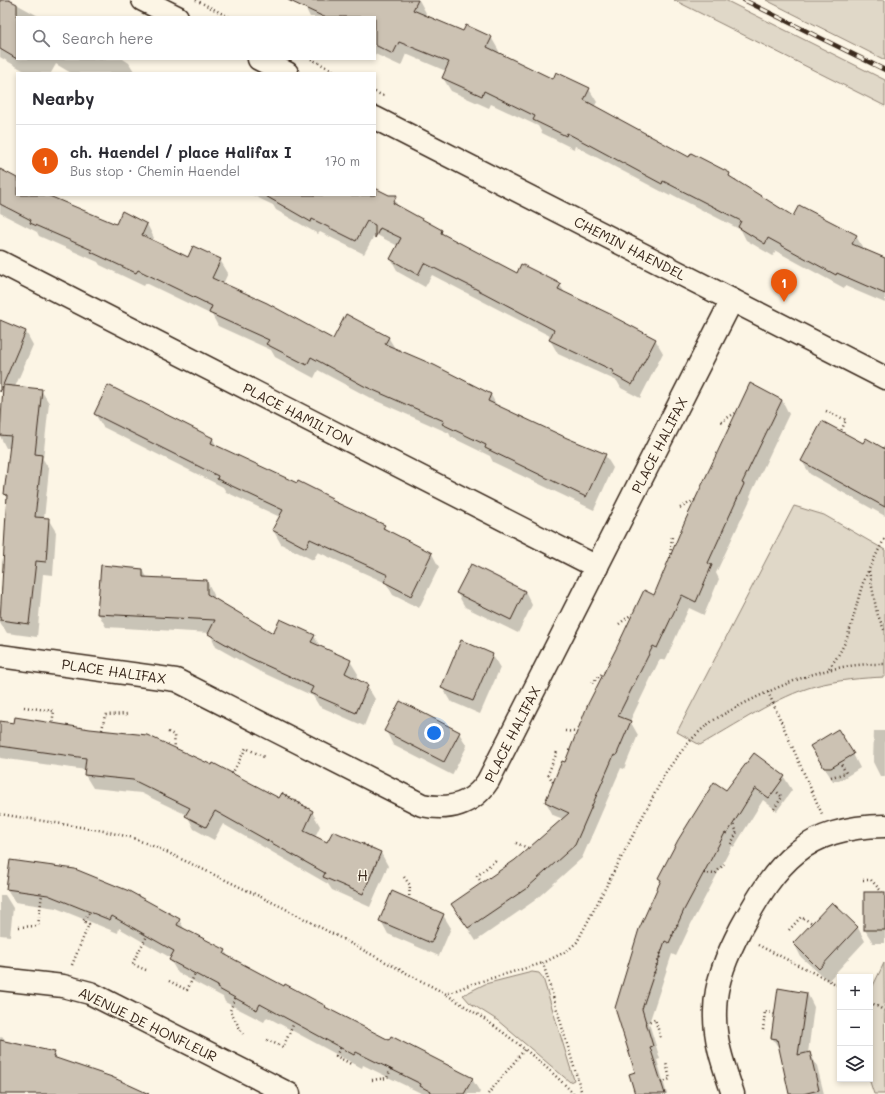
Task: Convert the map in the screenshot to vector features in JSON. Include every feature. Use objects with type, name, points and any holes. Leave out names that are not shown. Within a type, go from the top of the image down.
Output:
[{"type":"street","points":[[143,0],[175,16]]},
{"type":"street","points":[[261,60],[285,72]]},
{"type":"street","name":"CHEMIN HAENDEL","points":[[376,119],[885,378]]},
{"type":"street","name":"PLACE HAMILTON","points":[[0,262],[597,567]]},
{"type":"street","name":"PLACE HALIFAX","points":[[0,656],[176,680],[422,805],[433,808],[455,806],[472,799],[482,792],[488,781],[732,300]]},
{"type":"street","points":[[733,1094],[717,1042],[715,1017],[716,998],[723,967],[757,899],[783,863],[806,845],[840,831],[885,826]]},
{"type":"street","name":"AVENUE DE HONFLEUR","points":[[0,979],[63,986],[90,993],[289,1094]]},
{"type":"path","points":[[196,0],[227,16]]},
{"type":"path","points":[[313,60],[336,72]]},
{"type":"path","points":[[826,411],[846,420],[841,431]]},
{"type":"path","points":[[721,422],[735,413]]},
{"type":"path","points":[[680,508],[695,500]]},
{"type":"path","points":[[670,558],[672,536]]},
{"type":"path","points":[[828,669],[841,654],[868,571],[885,538]]},
{"type":"path","points":[[868,571],[876,607],[885,632]]},
{"type":"path","points":[[619,624],[632,614]]},
{"type":"path","points":[[446,994],[472,984],[542,963],[567,951],[577,942],[666,772],[680,752],[711,722],[736,707],[812,674],[828,669],[867,664],[885,664]]},
{"type":"path","points":[[592,683],[604,672]]},
{"type":"path","points":[[768,692],[822,816]]},
{"type":"path","points":[[24,707],[54,711],[52,723]]},
{"type":"path","points":[[102,730],[105,715],[129,714]]},
{"type":"path","points":[[565,731],[577,732]]},
{"type":"path","points":[[168,732],[174,735],[175,748]]},
{"type":"path","points":[[232,774],[246,748],[266,758]]},
{"type":"path","points":[[553,782],[548,774],[557,752]]},
{"type":"path","points":[[831,777],[846,773],[840,762]]},
{"type":"path","points":[[774,809],[782,797],[775,790]]},
{"type":"path","points":[[282,793],[307,808]]},
{"type":"path","points":[[0,814],[99,830],[130,837],[158,848],[282,907],[446,994],[478,1014],[525,1049],[574,1094]]},
{"type":"path","points":[[732,844],[737,832],[733,824]]},
{"type":"path","points":[[516,843],[528,848]]},
{"type":"path","points":[[363,844],[374,849]]},
{"type":"path","points":[[482,883],[476,876],[496,860]]},
{"type":"path","points":[[704,873],[715,874],[724,864]]},
{"type":"path","points":[[404,877],[410,885],[409,899]]},
{"type":"path","points":[[864,880],[871,880],[882,892]]},
{"type":"path","points":[[19,927],[38,926],[42,894]]},
{"type":"path","points":[[63,986],[89,924],[83,921],[90,912]]},
{"type":"path","points":[[789,930],[802,917],[812,923]]},
{"type":"path","points":[[672,936],[678,923]]},
{"type":"path","points":[[146,970],[132,964],[147,936]]},
{"type":"path","points":[[757,944],[837,984]]},
{"type":"path","points":[[654,973],[661,953]]},
{"type":"path","points":[[542,963],[582,1094]]},
{"type":"path","points":[[169,981],[187,990],[195,974]]},
{"type":"path","points":[[235,998],[230,1011],[243,1034]]},
{"type":"path","points":[[873,1004],[885,1011]]},
{"type":"path","points":[[763,1030],[765,1011],[774,1014]]},
{"type":"path","points":[[646,1023],[655,1019],[661,1039]]},
{"type":"path","points":[[267,1040],[284,1047],[294,1023]]},
{"type":"path","points":[[340,1048],[336,1056],[351,1064]]},
{"type":"path","points":[[488,1094],[525,1049]]},
{"type":"path","points":[[661,1083],[670,1079],[666,1063]]},
{"type":"path","points":[[372,1080],[387,1078],[391,1069]]},
{"type":"shaded area","points":[[674,0],[725,0],[885,80],[885,106]]},
{"type":"shaded area","points":[[766,0],[885,0],[885,60]]},
{"type":"shaded area","points":[[794,506],[824,515],[885,550],[885,677],[841,681],[815,686],[801,691],[771,704],[700,745],[677,732]]},
{"type":"shaded area","points":[[884,963],[885,1094],[874,1094],[870,1082],[873,1082],[873,986]]},
{"type":"shaded area","points":[[532,972],[539,973],[543,978],[574,1080],[570,1082],[497,1020],[470,1003],[463,995],[485,984]]},
{"type":"building","points":[[0,0],[9,0],[17,4],[16,58],[0,49]]},
{"type":"building","points":[[288,0],[418,0],[413,10],[463,31],[466,25],[492,37],[487,47],[553,79],[556,72],[590,88],[584,100],[689,157],[691,153],[730,173],[729,176],[793,216],[799,205],[857,235],[852,244],[885,258],[885,294],[837,273],[836,275],[768,238],[765,244],[738,227],[741,221],[663,181],[662,184],[567,133],[566,136],[533,120],[535,116],[484,91],[482,96],[442,78],[449,62],[399,42],[393,54],[376,46],[376,16],[322,16]]},
{"type":"building","points":[[0,169],[16,177],[16,196],[49,196],[116,224],[122,211],[147,224],[142,235],[188,257],[193,246],[221,259],[212,278],[267,303],[333,339],[346,314],[389,337],[385,344],[434,365],[491,394],[488,401],[567,438],[606,454],[586,497],[485,448],[486,445],[442,424],[444,421],[364,386],[311,357],[307,365],[266,344],[269,340],[209,313],[212,306],[138,270],[136,273],[91,252],[92,250],[30,223],[31,220],[0,204]]},
{"type":"building","points":[[376,188],[389,195],[397,195],[393,203],[442,230],[441,233],[517,273],[521,264],[561,284],[558,289],[612,315],[656,339],[632,385],[612,374],[614,371],[549,340],[554,330],[484,293],[424,263],[418,275],[390,259],[401,238],[380,228],[375,238],[375,225],[367,221],[356,241],[312,219],[311,222],[266,196],[376,196]]},
{"type":"building","points":[[0,320],[26,331],[3,385],[42,389],[35,454],[42,455],[35,517],[49,518],[46,562],[36,561],[29,624],[0,620],[7,495],[4,494],[11,436],[0,435],[3,386],[0,392]]},
{"type":"building","points":[[750,383],[782,400],[742,483],[744,484],[708,563],[712,565],[696,602],[682,595],[657,648],[653,646],[618,716],[631,721],[616,756],[614,755],[575,845],[527,888],[468,928],[451,904],[515,860],[569,813],[545,802],[562,761],[565,762],[588,704],[644,590],[654,595],[684,523]]},
{"type":"building","points":[[108,385],[213,438],[211,443],[297,483],[298,481],[332,498],[331,500],[385,525],[383,528],[432,553],[411,596],[384,582],[388,575],[310,539],[306,548],[272,530],[283,510],[217,479],[218,476],[94,414]]},
{"type":"building","points":[[822,421],[863,443],[866,438],[885,449],[885,507],[801,461]]},
{"type":"building","points":[[471,564],[525,591],[511,620],[456,593]]},
{"type":"building","points":[[101,565],[143,569],[143,577],[207,580],[207,594],[273,633],[280,619],[315,635],[311,642],[351,660],[345,673],[368,685],[356,713],[310,693],[313,687],[248,657],[208,634],[215,620],[97,614]]},
{"type":"building","points":[[461,640],[493,654],[473,701],[441,688]]},
{"type":"building","points":[[400,701],[460,732],[444,762],[384,731]]},
{"type":"building","points":[[15,717],[90,729],[147,735],[212,765],[213,763],[279,798],[282,793],[313,811],[304,831],[327,842],[333,831],[381,852],[363,894],[323,877],[325,873],[215,811],[206,827],[185,816],[190,808],[133,780],[84,775],[86,758],[0,746],[0,721],[14,723]]},
{"type":"building","points":[[838,729],[854,754],[831,768],[824,768],[810,746]]},
{"type":"building","points":[[754,753],[785,776],[769,798],[755,788],[727,834],[725,833],[684,910],[669,943],[665,941],[642,1009],[653,1046],[650,1047],[665,1094],[635,1094],[629,1074],[635,1072],[615,1008],[639,929],[661,880],[658,878],[678,840],[714,782],[726,790]]},
{"type":"building","points":[[10,860],[75,869],[129,891],[180,919],[177,925],[226,950],[224,954],[284,986],[285,984],[326,1006],[325,1007],[389,1040],[391,1036],[473,1078],[464,1094],[435,1094],[420,1086],[421,1084],[356,1052],[354,1055],[260,1004],[257,1010],[217,988],[218,986],[169,960],[174,951],[112,916],[110,920],[48,895],[6,889]]},
{"type":"building","points":[[392,891],[444,914],[431,943],[379,921]]},
{"type":"building","points":[[864,892],[885,892],[885,930],[864,930]]},
{"type":"building","points":[[832,902],[858,927],[819,969],[793,943]]},
{"type":"building","points":[[778,988],[807,993],[798,1055],[810,1052],[819,1090],[803,1094],[789,1094],[777,1039],[771,1038]]},
{"type":"building","points":[[0,1040],[55,1052],[53,1057],[112,1077],[149,1094],[0,1094]]},
{"type":"railway","points":[[744,0],[885,70]]},
{"type":"place","name":"ch. Haendel / place Halifax I","points":[[784,302]]},
{"type":"district","name":"H","points":[[363,875]]}]
